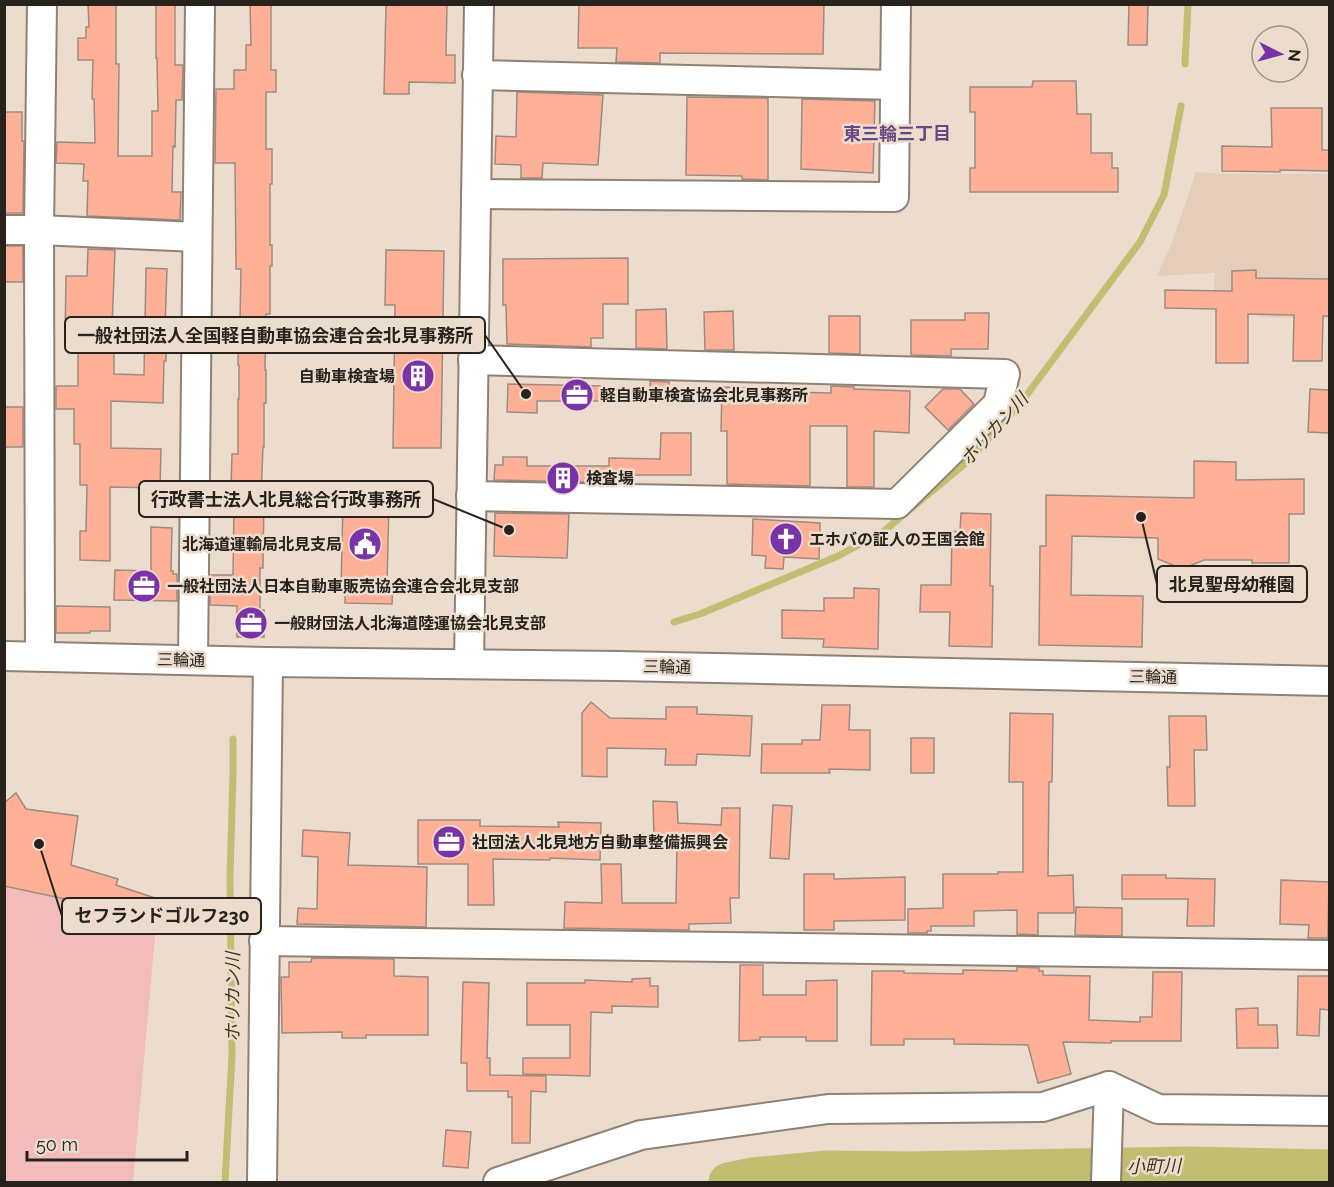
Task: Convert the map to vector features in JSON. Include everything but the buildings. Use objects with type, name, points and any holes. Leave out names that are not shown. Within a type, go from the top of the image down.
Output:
[{"type":"street","points":[[40,656],[39,230],[42,4]]},
{"type":"street","points":[[193,660],[200,4]]},
{"type":"street","points":[[469,664],[478,4]]},
{"type":"street","points":[[476,194],[894,197],[896,4]]},
{"type":"street","points":[[477,75],[896,85]]},
{"type":"street","points":[[4,230],[197,237]]},
{"type":"street","points":[[471,496],[897,504],[998,404],[1005,374],[473,360]]},
{"type":"street","name":"三輪通","points":[[4,656],[1329,681]]},
{"type":"street","points":[[262,1182],[268,662]]},
{"type":"street","points":[[264,941],[1329,956]]},
{"type":"street","points":[[1106,1182],[1109,1086]]},
{"type":"street","points":[[498,1182],[641,1135],[828,1109],[1043,1107],[1109,1086],[1158,1109],[1329,1111]]},
{"type":"shaded area","points":[[1196,172],[1329,174],[1329,319],[1257,317],[1257,310],[1212,307],[1215,273],[1157,276],[1171,245]]},
{"type":"shaded area","points":[[5,886],[84,903],[156,925],[133,1182],[5,1182]]},
{"type":"waterway","name":"ホリカン川","points":[[1185,64],[1188,4]]},
{"type":"waterway","name":"ホリカン川","points":[[674,622],[700,614],[838,556],[884,531],[967,462],[1020,404],[1140,242],[1164,195],[1181,106]]},
{"type":"waterway","name":"ホリカン川","points":[[225,1182],[232,1055],[230,877],[233,739]]},
{"type":"waterway","name":"小町川","points":[[728,1182],[752,1177],[827,1170],[908,1171],[1188,1166],[1330,1169]]},
{"type":"place","name":"自動車検査場","points":[[418,376]]},
{"type":"place","name":"一般社団法人全国軽自動車協会連合会北見事務所","points":[[526,394]]},
{"type":"place","name":"軽自動車検査協会北見事務所","points":[[577,395]]},
{"type":"place","name":"検査場","points":[[563,478]]},
{"type":"place","name":"北見聖母幼稚園","points":[[1141,517]]},
{"type":"place","name":"行政書士法人北見総合行政事務所","points":[[509,530]]},
{"type":"place","name":"エホバの証人の王国会館","points":[[786,539]]},
{"type":"place","name":"北海道運輸局北見支局","points":[[365,544]]},
{"type":"place","name":"一般社団法人日本自動車販売協会連合会北見支部","points":[[144,586]]},
{"type":"place","name":"一般財団法人北海道陸運協会北見支部","points":[[251,623]]},
{"type":"place","name":"社団法人北見地方自動車整備振興会","points":[[449,842]]},
{"type":"place","name":"セフランドゴルフ230","points":[[39,844]]},
{"type":"district","name":"東三輪三丁目","points":[[897,133]]}]
